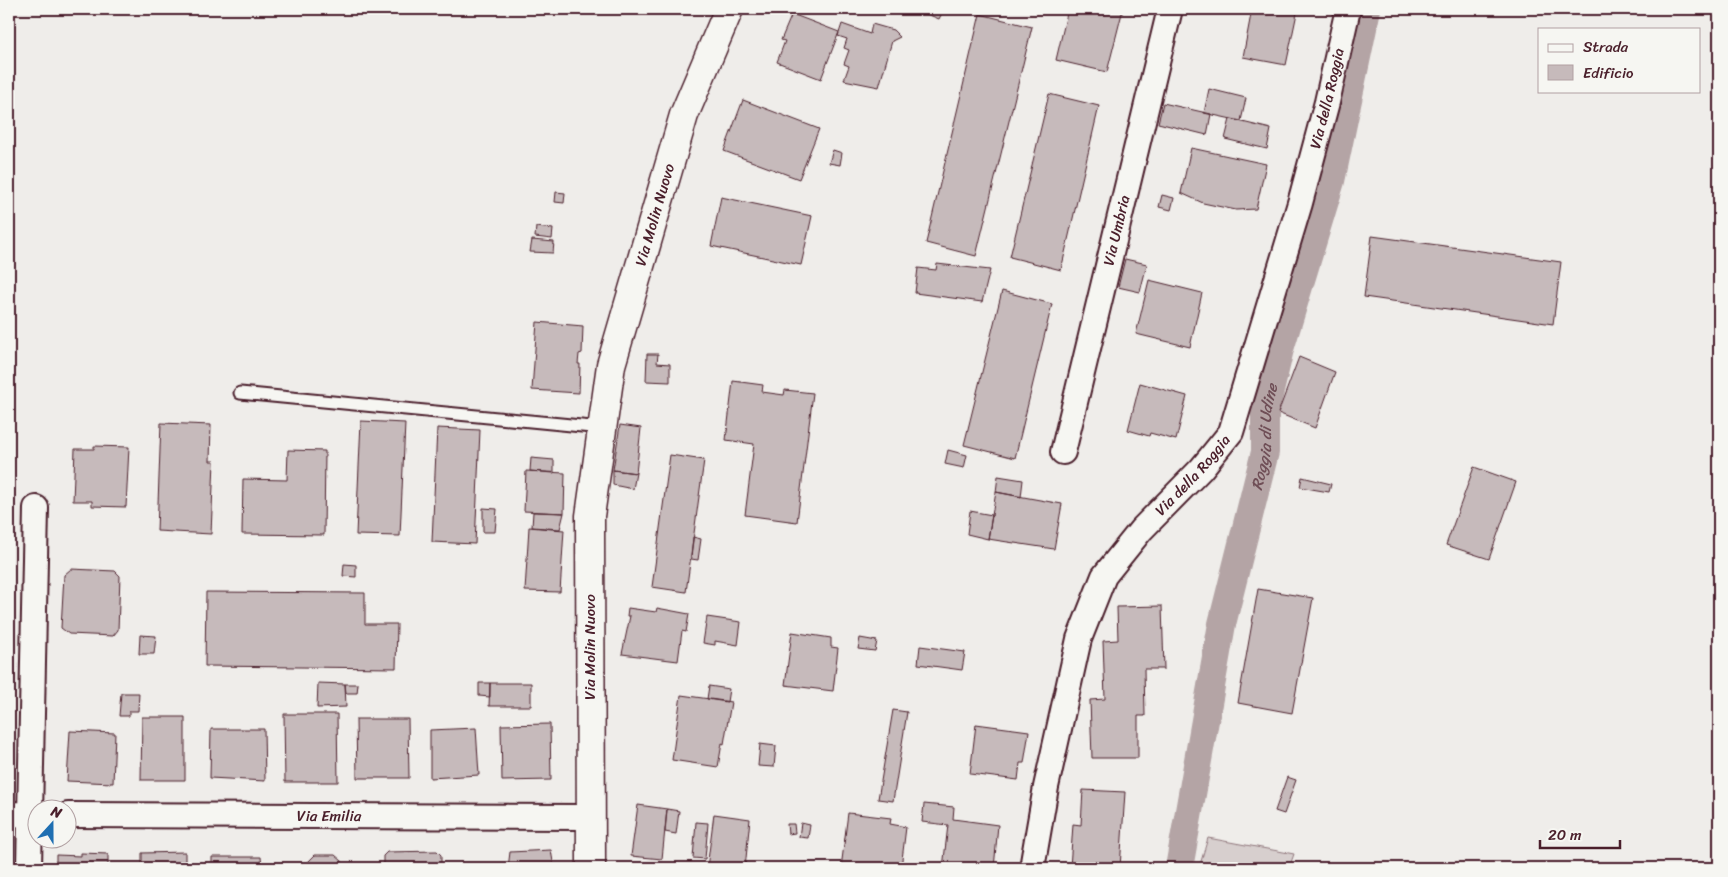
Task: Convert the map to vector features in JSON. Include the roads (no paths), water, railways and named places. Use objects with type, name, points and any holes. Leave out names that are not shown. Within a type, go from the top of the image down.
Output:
[{"type":"main road","name":"Via Molin Nuovo","points":[[591,868],[590,516],[611,365],[684,115],[729,9]]},
{"type":"street","name":"Via Umbria","points":[[1063,452],[1170,9]]},
{"type":"street","name":"Via della Roggia","points":[[1032,868],[1046,787],[1079,639],[1104,576],[1141,530],[1200,469],[1231,432],[1300,203],[1327,102],[1348,9]]},
{"type":"street","points":[[29,868],[26,815],[36,508]]},
{"type":"street","name":"Via Emilia","points":[[78,815],[590,817]]},
{"type":"lane","points":[[240,393],[602,428]]},
{"type":"waterway","name":"Roggia di Udine","points":[[1179,868],[1222,624],[1265,452],[1265,412],[1280,349],[1331,181],[1367,9]]}]
